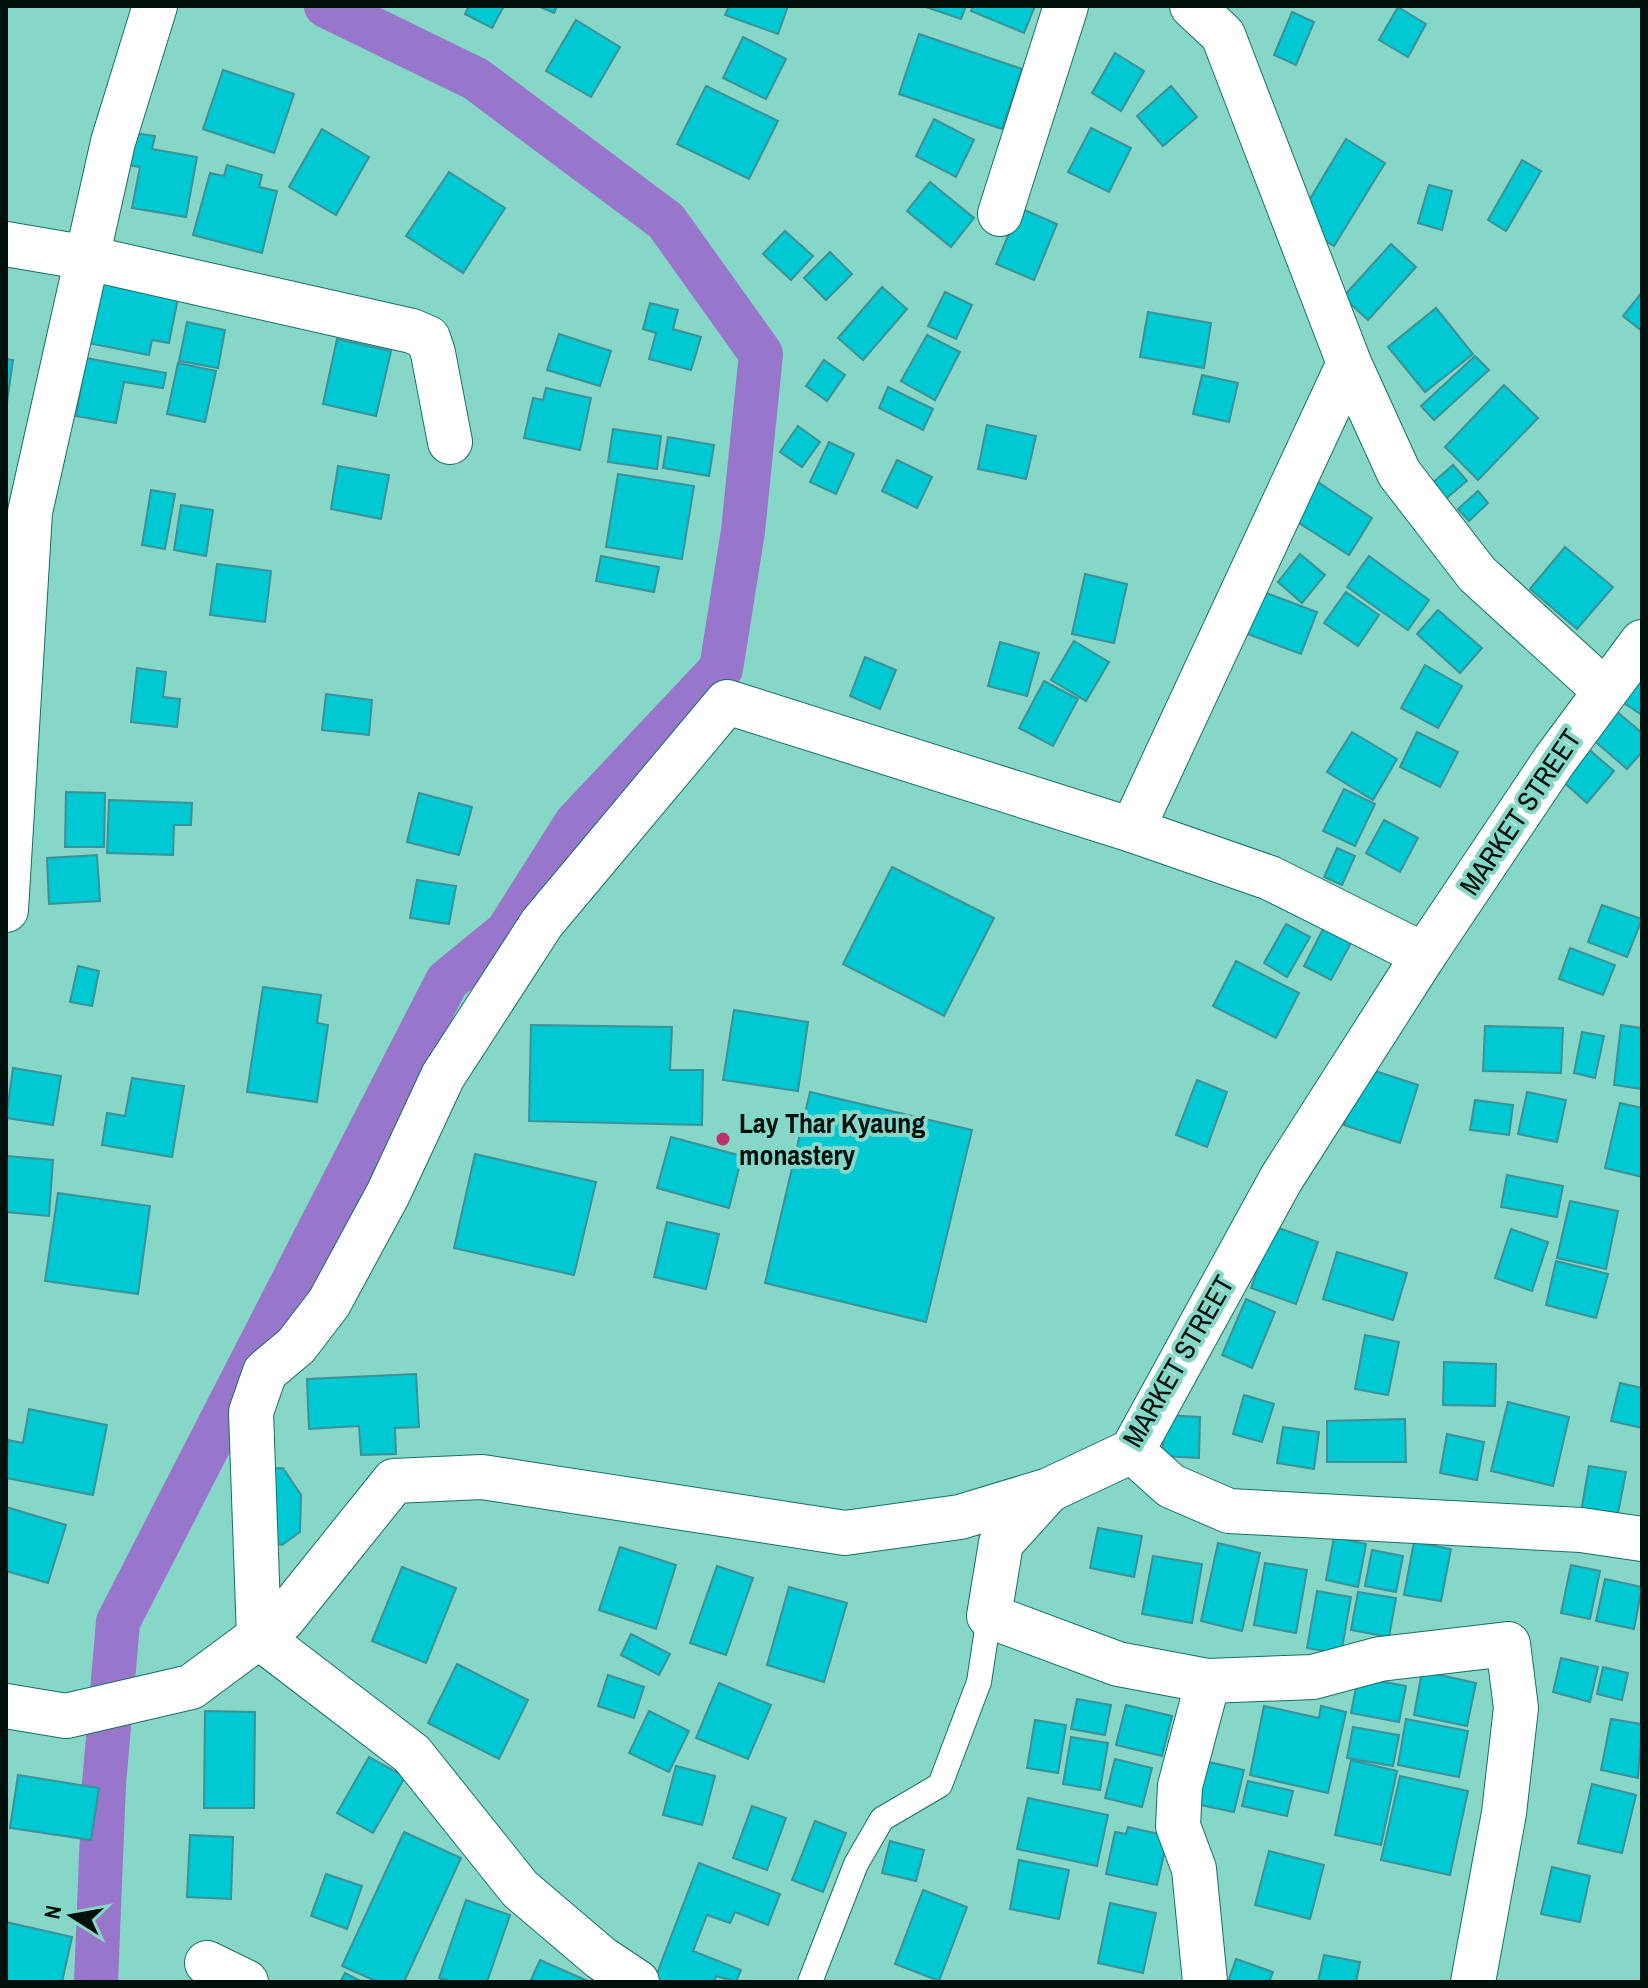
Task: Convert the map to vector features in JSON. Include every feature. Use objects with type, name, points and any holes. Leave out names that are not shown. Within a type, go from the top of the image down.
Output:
[{"type":"street","points":[[1000,214],[1066,6]]},
{"type":"street","points":[[1192,6],[1234,20],[1349,363],[1399,473],[1477,574],[1604,690]]},
{"type":"street","points":[[7,905],[30,512],[113,142],[153,9]]},
{"type":"street","points":[[6,244],[88,258],[412,331],[428,338],[450,442]]},
{"type":"street","points":[[1132,830],[1349,363]]},
{"type":"street","name":"MARKET STREET","points":[[6,1706],[66,1716],[191,1687],[283,1619],[394,1481],[482,1477],[845,1533],[960,1517],[1049,1490],[1132,1451],[1281,1179],[1424,955],[1604,690],[1642,642]]},
{"type":"street","points":[[637,1982],[601,1958],[520,1889],[412,1754],[259,1637],[251,1412],[265,1372],[296,1346],[329,1303],[388,1194],[443,1076],[542,923],[727,702],[1132,830],[1270,878],[1424,955]]},
{"type":"street","points":[[1132,1451],[1171,1486],[1229,1511],[1581,1530],[1642,1539]]},
{"type":"street","points":[[1049,1490],[1001,1543],[989,1616],[1118,1664],[1208,1681],[1313,1677],[1380,1659],[1508,1644],[1516,1708],[1504,1813],[1473,1982]]},
{"type":"street","points":[[1205,1982],[1194,1869],[1178,1826],[1180,1786],[1208,1681]]},
{"type":"street","points":[[207,1963],[246,1982]]},
{"type":"lane","points":[[810,1982],[856,1864],[882,1819],[940,1785],[979,1682],[989,1616]]},
{"type":"building","points":[[469,6],[504,6],[492,28],[465,14]]},
{"type":"building","points":[[538,6],[557,6],[554,13]]},
{"type":"building","points":[[729,6],[788,6],[778,34],[725,15]]},
{"type":"building","points":[[923,6],[966,6],[961,19]]},
{"type":"building","points":[[973,6],[1035,6],[1024,33],[971,11]]},
{"type":"building","points":[[1398,7],[1426,24],[1408,57],[1379,40]]},
{"type":"building","points":[[1292,12],[1314,22],[1296,65],[1274,55]]},
{"type":"building","points":[[576,20],[620,47],[591,97],[546,71]]},
{"type":"building","points":[[919,34],[1022,69],[1002,129],[899,94]]},
{"type":"building","points":[[743,37],[786,59],[766,99],[723,78]]},
{"type":"building","points":[[1115,53],[1144,71],[1121,111],[1092,93]]},
{"type":"building","points":[[223,70],[294,94],[274,153],[203,129]]},
{"type":"building","points":[[706,86],[778,121],[749,179],[677,144]]},
{"type":"building","points":[[1171,86],[1197,117],[1163,146],[1137,116]]},
{"type":"building","points":[[934,119],[974,140],[956,177],[916,156]]},
{"type":"building","points":[[1091,128],[1131,148],[1109,192],[1068,172]]},
{"type":"building","points":[[322,129],[369,157],[336,215],[289,187]]},
{"type":"building","points":[[128,132],[155,136],[152,149],[197,157],[186,217],[132,208],[140,167],[122,164]]},
{"type":"building","points":[[1346,139],[1385,163],[1334,246],[1296,222]]},
{"type":"building","points":[[1522,160],[1541,171],[1506,231],[1488,220]]},
{"type":"building","points":[[227,165],[262,175],[259,187],[277,191],[262,253],[193,235],[210,173],[224,176]]},
{"type":"building","points":[[449,172],[505,208],[463,273],[406,236]]},
{"type":"building","points":[[930,182],[974,218],[951,247],[907,211]]},
{"type":"building","points":[[1429,185],[1452,191],[1442,230],[1418,223]]},
{"type":"building","points":[[1020,208],[1057,224],[1034,280],[996,264]]},
{"type":"building","points":[[785,231],[813,256],[791,280],[763,254]]},
{"type":"building","points":[[1391,244],[1416,267],[1368,320],[1343,297]]},
{"type":"building","points":[[830,252],[852,274],[826,300],[804,278]]},
{"type":"building","points":[[98,272],[180,288],[169,343],[152,340],[149,355],[83,342]]},
{"type":"building","points":[[882,287],[907,309],[863,360],[838,338]]},
{"type":"building","points":[[945,292],[972,305],[956,339],[928,326]]},
{"type":"building","points":[[1642,292],[1642,331],[1623,316]]},
{"type":"building","points":[[650,303],[678,310],[673,329],[701,337],[691,370],[649,359],[656,333],[643,329]]},
{"type":"building","points":[[1436,308],[1473,354],[1425,392],[1388,347]]},
{"type":"building","points":[[1148,312],[1211,323],[1204,368],[1140,357]]},
{"type":"building","points":[[187,322],[225,330],[218,368],[179,361]]},
{"type":"building","points":[[559,334],[611,351],[600,386],[547,370]]},
{"type":"building","points":[[927,335],[960,352],[935,400],[901,381]]},
{"type":"building","points":[[337,339],[391,351],[376,416],[323,404]]},
{"type":"building","points":[[1475,356],[1489,370],[1434,420],[1421,406]]},
{"type":"building","points":[[86,358],[166,373],[163,388],[124,382],[116,423],[76,416]]},
{"type":"building","points":[[6,359],[13,360],[6,409]]},
{"type":"building","points":[[824,360],[845,375],[827,401],[806,386]]},
{"type":"building","points":[[178,363],[216,371],[205,422],[167,414]]},
{"type":"building","points":[[1202,375],[1238,383],[1229,422],[1193,414]]},
{"type":"building","points":[[1504,385],[1538,418],[1478,480],[1445,447]]},
{"type":"building","points":[[888,387],[933,409],[923,430],[879,408]]},
{"type":"building","points":[[546,388],[591,398],[580,450],[524,438],[533,398],[543,400]]},
{"type":"building","points":[[987,425],[1036,436],[1026,479],[978,469]]},
{"type":"building","points":[[798,426],[820,442],[802,467],[780,452]]},
{"type":"building","points":[[613,429],[661,436],[657,469],[608,462]]},
{"type":"building","points":[[668,437],[714,445],[709,476],[663,468]]},
{"type":"building","points":[[829,442],[854,454],[836,494],[810,482]]},
{"type":"building","points":[[897,460],[932,477],[917,508],[882,491]]},
{"type":"building","points":[[1453,465],[1467,481],[1443,501],[1430,485]]},
{"type":"building","points":[[338,466],[389,475],[381,519],[331,509]]},
{"type":"building","points":[[618,474],[694,486],[682,559],[606,547]]},
{"type":"building","points":[[1309,476],[1372,518],[1349,555],[1285,514]]},
{"type":"building","points":[[151,490],[175,494],[165,549],[142,545]]},
{"type":"building","points":[[1478,491],[1488,503],[1469,521],[1458,509]]},
{"type":"building","points":[[181,505],[213,510],[206,556],[174,550]]},
{"type":"building","points":[[1565,547],[1613,587],[1577,629],[1530,589]]},
{"type":"building","points":[[1300,554],[1325,575],[1302,603],[1278,582]]},
{"type":"building","points":[[601,556],[659,567],[654,592],[596,581]]},
{"type":"building","points":[[1369,556],[1429,600],[1408,630],[1347,587]]},
{"type":"building","points":[[217,564],[271,571],[265,622],[210,615]]},
{"type":"building","points":[[1085,574],[1127,584],[1114,643],[1072,634]]},
{"type":"building","points":[[1253,588],[1317,612],[1301,654],[1237,630]]},
{"type":"building","points":[[1346,592],[1379,615],[1358,646],[1324,623]]},
{"type":"building","points":[[1438,610],[1482,648],[1460,673],[1417,634]]},
{"type":"building","points":[[1074,641],[1109,662],[1086,701],[1051,680]]},
{"type":"building","points":[[1000,642],[1039,653],[1027,696],[988,686]]},
{"type":"building","points":[[865,657],[896,670],[880,709],[850,696]]},
{"type":"building","points":[[1425,665],[1462,686],[1438,728],[1401,708]]},
{"type":"building","points":[[137,668],[166,672],[163,697],[180,699],[177,727],[131,722]]},
{"type":"building","points":[[1642,671],[1642,715],[1622,702]]},
{"type":"building","points":[[1044,681],[1078,699],[1053,746],[1019,728]]},
{"type":"building","points":[[326,694],[372,700],[369,735],[322,730]]},
{"type":"building","points":[[1615,710],[1642,733],[1642,752],[1627,769],[1591,738]]},
{"type":"building","points":[[1352,732],[1397,759],[1373,800],[1327,772]]},
{"type":"building","points":[[1417,732],[1458,752],[1440,787],[1400,767]]},
{"type":"building","points":[[1586,747],[1614,771],[1587,803],[1559,778]]},
{"type":"building","points":[[1344,789],[1375,804],[1355,846],[1323,831]]},
{"type":"building","points":[[66,792],[105,793],[104,847],[65,847]]},
{"type":"building","points":[[419,793],[472,807],[459,855],[407,842]]},
{"type":"building","points":[[109,800],[192,803],[191,825],[174,825],[173,855],[107,853]]},
{"type":"building","points":[[1384,820],[1418,838],[1400,872],[1366,853]]},
{"type":"building","points":[[1337,848],[1355,856],[1342,885],[1324,877]]},
{"type":"building","points":[[97,855],[100,901],[49,904],[47,858]]},
{"type":"building","points":[[892,867],[994,918],[944,1016],[843,964]]},
{"type":"building","points":[[417,880],[456,886],[449,924],[410,918]]},
{"type":"building","points":[[1602,905],[1642,919],[1627,957],[1588,942]]},
{"type":"building","points":[[1286,924],[1310,937],[1287,977],[1264,963]]},
{"type":"building","points":[[1324,927],[1352,941],[1331,980],[1304,966]]},
{"type":"building","points":[[1570,948],[1615,965],[1603,995],[1559,979]]},
{"type":"building","points":[[1236,961],[1299,993],[1276,1038],[1213,1006]]},
{"type":"building","points":[[78,966],[99,971],[92,1006],[70,1002]]},
{"type":"building","points":[[263,987],[321,995],[317,1023],[328,1025],[317,1102],[247,1092]]},
{"type":"building","points":[[734,1010],[808,1022],[798,1091],[723,1080]]},
{"type":"building","points":[[531,1025],[672,1027],[670,1070],[703,1070],[702,1125],[529,1121]]},
{"type":"building","points":[[1621,1025],[1642,1028],[1642,1089],[1614,1085]]},
{"type":"building","points":[[1485,1026],[1563,1028],[1561,1073],[1483,1071]]},
{"type":"building","points":[[1582,1032],[1604,1036],[1595,1078],[1574,1073]]},
{"type":"building","points":[[1363,1067],[1418,1085],[1400,1143],[1344,1125]]},
{"type":"building","points":[[13,1068],[61,1076],[53,1125],[6,1118]]},
{"type":"building","points":[[132,1078],[184,1086],[172,1157],[102,1145],[107,1113],[125,1116]]},
{"type":"building","points":[[1197,1080],[1227,1092],[1207,1147],[1176,1135]]},
{"type":"building","points":[[810,1092],[972,1130],[926,1322],[765,1283]]},
{"type":"building","points":[[1527,1092],[1566,1100],[1557,1142],[1518,1134]]},
{"type":"building","points":[[1475,1100],[1513,1105],[1509,1135],[1470,1130]]},
{"type":"building","points":[[1620,1103],[1642,1108],[1642,1177],[1605,1168]]},
{"type":"building","points":[[671,1137],[742,1156],[729,1208],[657,1188]]},
{"type":"building","points":[[475,1154],[596,1182],[574,1275],[454,1248]]},
{"type":"building","points":[[6,1156],[53,1160],[49,1216],[6,1212]]},
{"type":"building","points":[[1507,1175],[1563,1186],[1557,1217],[1501,1207]]},
{"type":"building","points":[[58,1193],[150,1206],[138,1294],[45,1281]]},
{"type":"building","points":[[1570,1201],[1618,1211],[1606,1269],[1557,1258]]},
{"type":"building","points":[[667,1222],[719,1234],[706,1289],[654,1277]]},
{"type":"building","points":[[1273,1226],[1318,1242],[1296,1304],[1251,1288]]},
{"type":"building","points":[[1511,1229],[1548,1242],[1532,1291],[1495,1278]]},
{"type":"building","points":[[1337,1252],[1407,1273],[1393,1320],[1323,1299]]},
{"type":"building","points":[[1556,1261],[1608,1274],[1596,1318],[1546,1305]]},
{"type":"building","points":[[1246,1299],[1275,1312],[1252,1368],[1222,1355]]},
{"type":"building","points":[[1365,1335],[1399,1342],[1388,1395],[1355,1389]]},
{"type":"building","points":[[1444,1362],[1496,1364],[1495,1406],[1443,1405]]},
{"type":"building","points":[[416,1374],[419,1427],[395,1428],[396,1454],[361,1455],[359,1426],[309,1429],[307,1379]]},
{"type":"building","points":[[1620,1383],[1642,1388],[1642,1428],[1611,1421]]},
{"type":"building","points":[[1244,1395],[1274,1404],[1262,1442],[1233,1434]]},
{"type":"building","points":[[1508,1402],[1569,1417],[1553,1486],[1491,1471]]},
{"type":"building","points":[[29,1409],[107,1425],[93,1495],[6,1478],[8,1440],[23,1443]]},
{"type":"building","points":[[1165,1415],[1200,1417],[1199,1458],[1162,1456]]},
{"type":"building","points":[[1405,1419],[1406,1462],[1327,1462],[1327,1421]]},
{"type":"building","points":[[1283,1427],[1319,1432],[1314,1469],[1277,1463]]},
{"type":"building","points":[[1447,1434],[1484,1442],[1477,1480],[1440,1473]]},
{"type":"building","points":[[1589,1466],[1626,1472],[1617,1518],[1581,1512]]},
{"type":"building","points":[[283,1468],[301,1495],[300,1532],[282,1545],[260,1540],[259,1469]]},
{"type":"building","points":[[6,1507],[66,1525],[48,1583],[6,1571]]},
{"type":"building","points":[[1098,1528],[1142,1536],[1134,1577],[1090,1568]]},
{"type":"building","points":[[1334,1537],[1366,1544],[1358,1587],[1326,1580]]},
{"type":"building","points":[[1414,1542],[1451,1549],[1441,1601],[1404,1595]]},
{"type":"building","points":[[1218,1543],[1260,1553],[1242,1631],[1201,1621]]},
{"type":"building","points":[[620,1547],[676,1565],[656,1629],[599,1610]]},
{"type":"building","points":[[1372,1550],[1403,1556],[1396,1592],[1365,1586]]},
{"type":"building","points":[[1153,1556],[1202,1564],[1192,1623],[1142,1614]]},
{"type":"building","points":[[1265,1563],[1307,1570],[1296,1633],[1254,1625]]},
{"type":"building","points":[[1571,1565],[1600,1571],[1590,1619],[1561,1613]]},
{"type":"building","points":[[717,1566],[753,1578],[726,1655],[690,1643]]},
{"type":"building","points":[[402,1567],[456,1588],[426,1663],[372,1641]]},
{"type":"building","points":[[1605,1579],[1642,1587],[1634,1629],[1596,1621]]},
{"type":"building","points":[[789,1587],[847,1603],[824,1682],[767,1665]]},
{"type":"building","points":[[1317,1591],[1351,1597],[1341,1654],[1307,1648]]},
{"type":"building","points":[[1358,1592],[1396,1598],[1389,1637],[1351,1630]]},
{"type":"building","points":[[631,1634],[670,1654],[659,1675],[621,1655]]},
{"type":"building","points":[[1561,1658],[1598,1667],[1590,1702],[1553,1692]]},
{"type":"building","points":[[457,1664],[528,1700],[499,1759],[428,1723]]},
{"type":"building","points":[[1603,1667],[1628,1673],[1622,1700],[1597,1694]]},
{"type":"building","points":[[1422,1671],[1476,1683],[1467,1726],[1414,1715]]},
{"type":"building","points":[[608,1675],[644,1687],[634,1718],[598,1706]]},
{"type":"building","points":[[1358,1677],[1406,1686],[1399,1722],[1351,1713]]},
{"type":"building","points":[[719,1683],[771,1705],[748,1759],[696,1738]]},
{"type":"building","points":[[1077,1699],[1111,1705],[1105,1735],[1071,1729]]},
{"type":"building","points":[[1126,1705],[1172,1716],[1162,1756],[1116,1745]]},
{"type":"building","points":[[1264,1706],[1319,1718],[1321,1706],[1346,1712],[1328,1793],[1250,1775]]},
{"type":"building","points":[[205,1711],[255,1712],[254,1808],[204,1808]]},
{"type":"building","points":[[649,1711],[689,1731],[669,1772],[629,1753]]},
{"type":"building","points":[[1406,1719],[1468,1731],[1459,1777],[1398,1765]]},
{"type":"building","points":[[1611,1719],[1642,1724],[1638,1778],[1601,1770]]},
{"type":"building","points":[[1035,1720],[1066,1725],[1058,1773],[1027,1768]]},
{"type":"building","points":[[1353,1727],[1399,1735],[1393,1766],[1347,1758]]},
{"type":"building","points":[[1071,1737],[1108,1743],[1100,1790],[1063,1784]]},
{"type":"building","points":[[369,1757],[405,1777],[373,1833],[337,1813]]},
{"type":"building","points":[[1115,1759],[1152,1768],[1142,1807],[1105,1798]]},
{"type":"building","points":[[1196,1759],[1244,1770],[1234,1812],[1186,1802]]},
{"type":"building","points":[[1351,1760],[1397,1771],[1381,1845],[1335,1835]]},
{"type":"building","points":[[676,1766],[715,1776],[702,1825],[663,1815]]},
{"type":"building","points":[[18,1775],[99,1788],[91,1840],[10,1828]]},
{"type":"building","points":[[1400,1776],[1468,1791],[1450,1875],[1381,1860]]},
{"type":"building","points":[[1248,1781],[1293,1791],[1287,1816],[1242,1806]]},
{"type":"building","points":[[1592,1784],[1636,1795],[1622,1853],[1578,1843]]},
{"type":"building","points":[[1028,1798],[1108,1815],[1097,1866],[1017,1849]]},
{"type":"building","points":[[752,1806],[786,1818],[767,1870],[733,1858]]},
{"type":"building","points":[[815,1821],[846,1833],[823,1892],[792,1880]]},
{"type":"building","points":[[1128,1827],[1168,1836],[1157,1885],[1106,1874],[1115,1832],[1126,1834]]},
{"type":"building","points":[[404,1832],[461,1858],[404,1982],[378,1982],[342,1966]]},
{"type":"building","points":[[190,1835],[233,1837],[231,1899],[187,1897]]},
{"type":"building","points":[[890,1841],[924,1850],[916,1881],[882,1873]]},
{"type":"building","points":[[1269,1851],[1324,1865],[1310,1919],[1255,1905]]},
{"type":"building","points":[[1019,1860],[1069,1870],[1059,1919],[1010,1909]]},
{"type":"building","points":[[699,1863],[780,1894],[768,1925],[735,1912],[730,1923],[707,1915],[693,1951],[741,1970],[736,1982],[716,1976],[714,1982],[664,1982],[655,1979]]},
{"type":"building","points":[[1552,1867],[1590,1876],[1580,1922],[1541,1914]]},
{"type":"building","points":[[326,1874],[362,1886],[347,1929],[311,1916]]},
{"type":"building","points":[[923,1890],[967,1907],[939,1981],[895,1964]]},
{"type":"building","points":[[466,1900],[510,1915],[487,1982],[451,1982],[439,1978]]},
{"type":"building","points":[[1110,1903],[1156,1913],[1143,1973],[1098,1963]]},
{"type":"building","points":[[6,1922],[72,1937],[62,1982],[6,1982]]},
{"type":"building","points":[[1324,1955],[1360,1962],[1356,1982],[1318,1982]]},
{"type":"building","points":[[1236,1959],[1273,1972],[1269,1982],[1228,1982]]},
{"type":"building","points":[[540,1960],[590,1982],[530,1982]]},
{"type":"building","points":[[345,1973],[362,1982],[340,1982]]},
{"type":"waterway","points":[[96,1982],[104,1784],[118,1622],[447,981],[507,932],[576,823],[721,669],[743,531],[761,354],[666,221],[476,79],[326,6]]},
{"type":"place","name":"Lay Thar Kyaung monastery","points":[[723,1139]]}]
